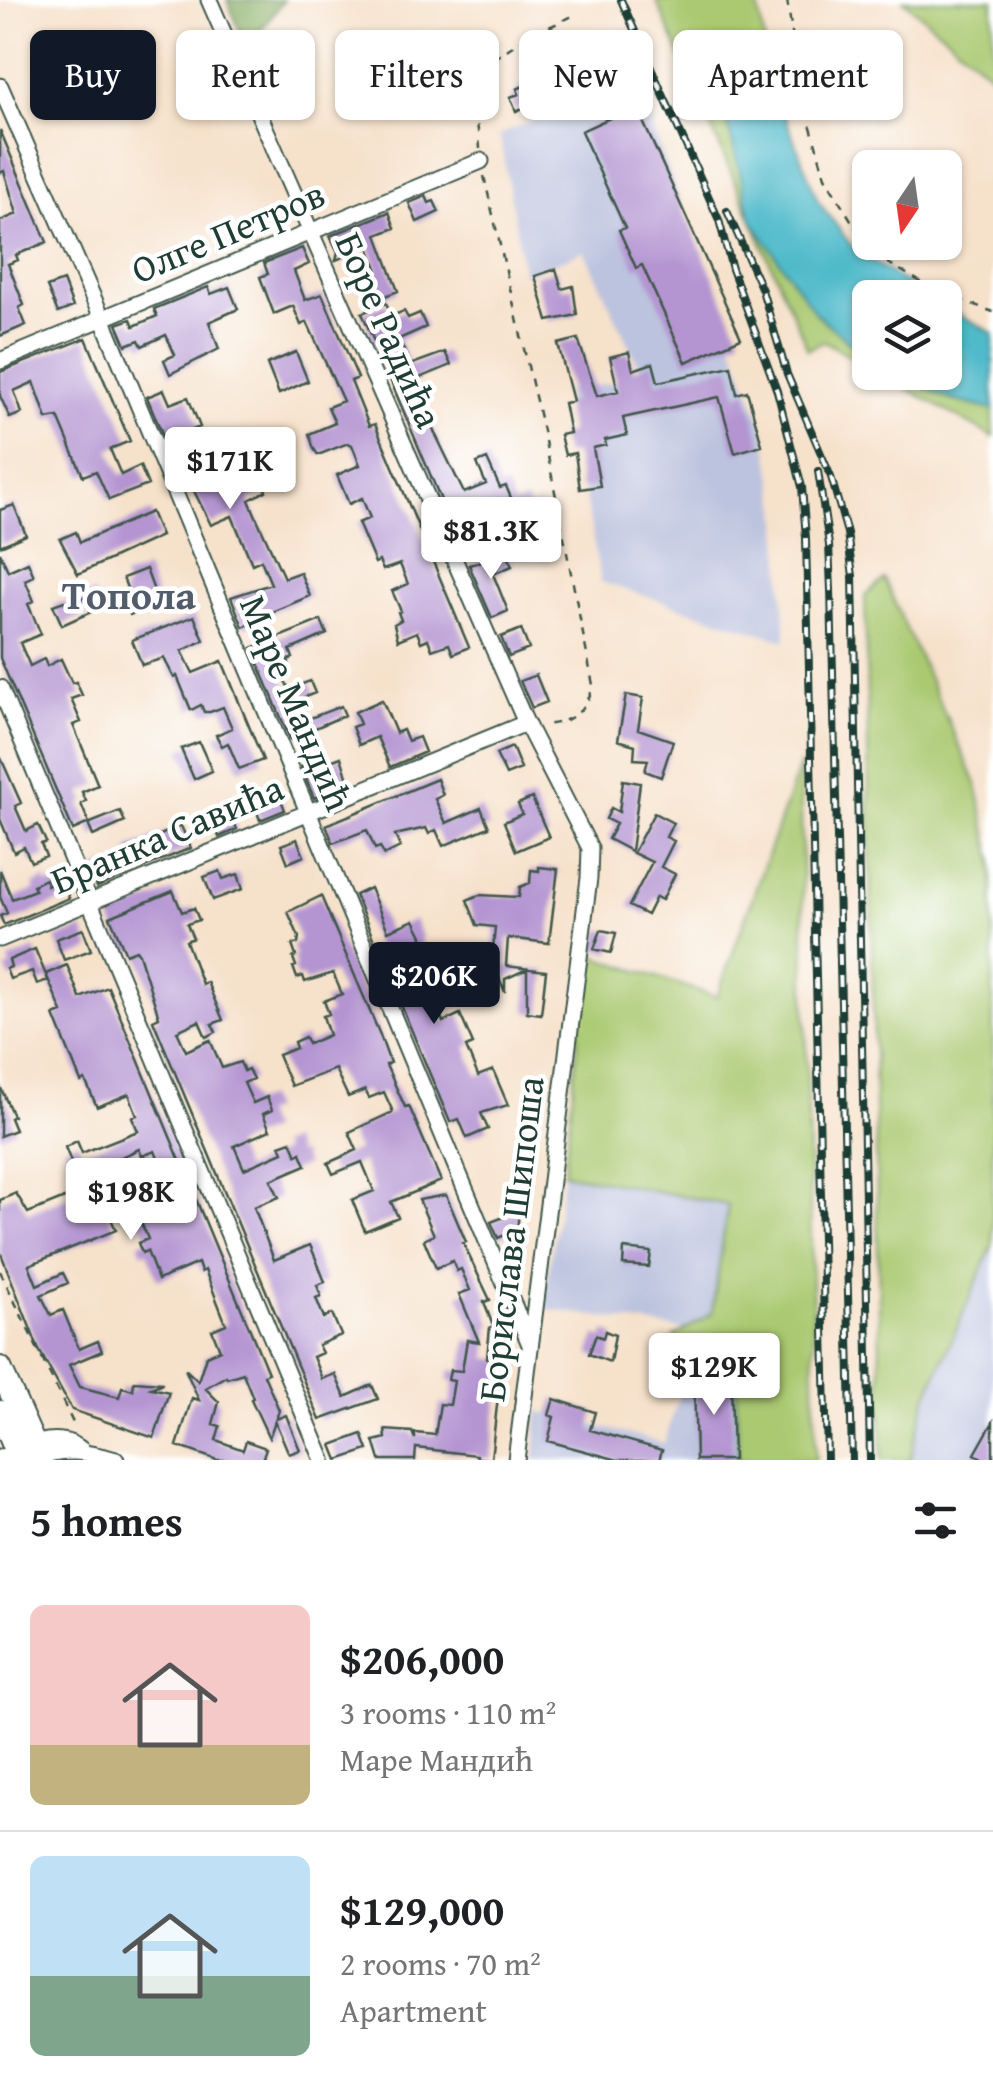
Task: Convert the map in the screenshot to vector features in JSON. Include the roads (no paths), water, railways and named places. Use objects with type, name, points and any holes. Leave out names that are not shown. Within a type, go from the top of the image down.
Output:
[{"type":"street","name":"Боре Радића","points":[[210,0],[526,723],[590,848]]},
{"type":"street","name":"Маре Мандић","points":[[0,86],[102,320],[531,1346]]},
{"type":"street","name":"Олге Петров","points":[[0,361],[481,161]]},
{"type":"street","points":[[0,688],[323,1460]]},
{"type":"street","name":"Бранка Савића","points":[[0,940],[526,723]]},
{"type":"street","name":"Борислава Шипоша","points":[[516,1460],[590,848]]},
{"type":"street","points":[[0,1368],[27,1456]]},
{"type":"street","points":[[1,1417],[27,1456]]},
{"type":"street","points":[[27,1456],[53,1439],[75,1443],[74,1455],[116,1460]]},
{"type":"water","points":[[727,120],[786,120],[818,201],[852,246],[852,260],[871,260],[901,280],[852,280],[852,344],[816,314],[752,221]]},
{"type":"water","points":[[962,316],[993,333],[993,410],[949,399],[931,390],[962,390]]},
{"type":"railway","points":[[621,0],[719,220],[732,269],[777,391],[802,487],[827,1460]]},
{"type":"railway","points":[[727,211],[762,290],[787,374],[831,477],[847,533],[853,576],[870,1460]]},
{"type":"railway","points":[[818,471],[831,590],[852,1460]]},
{"type":"district","name":"Топола","points":[[129,595]]}]
